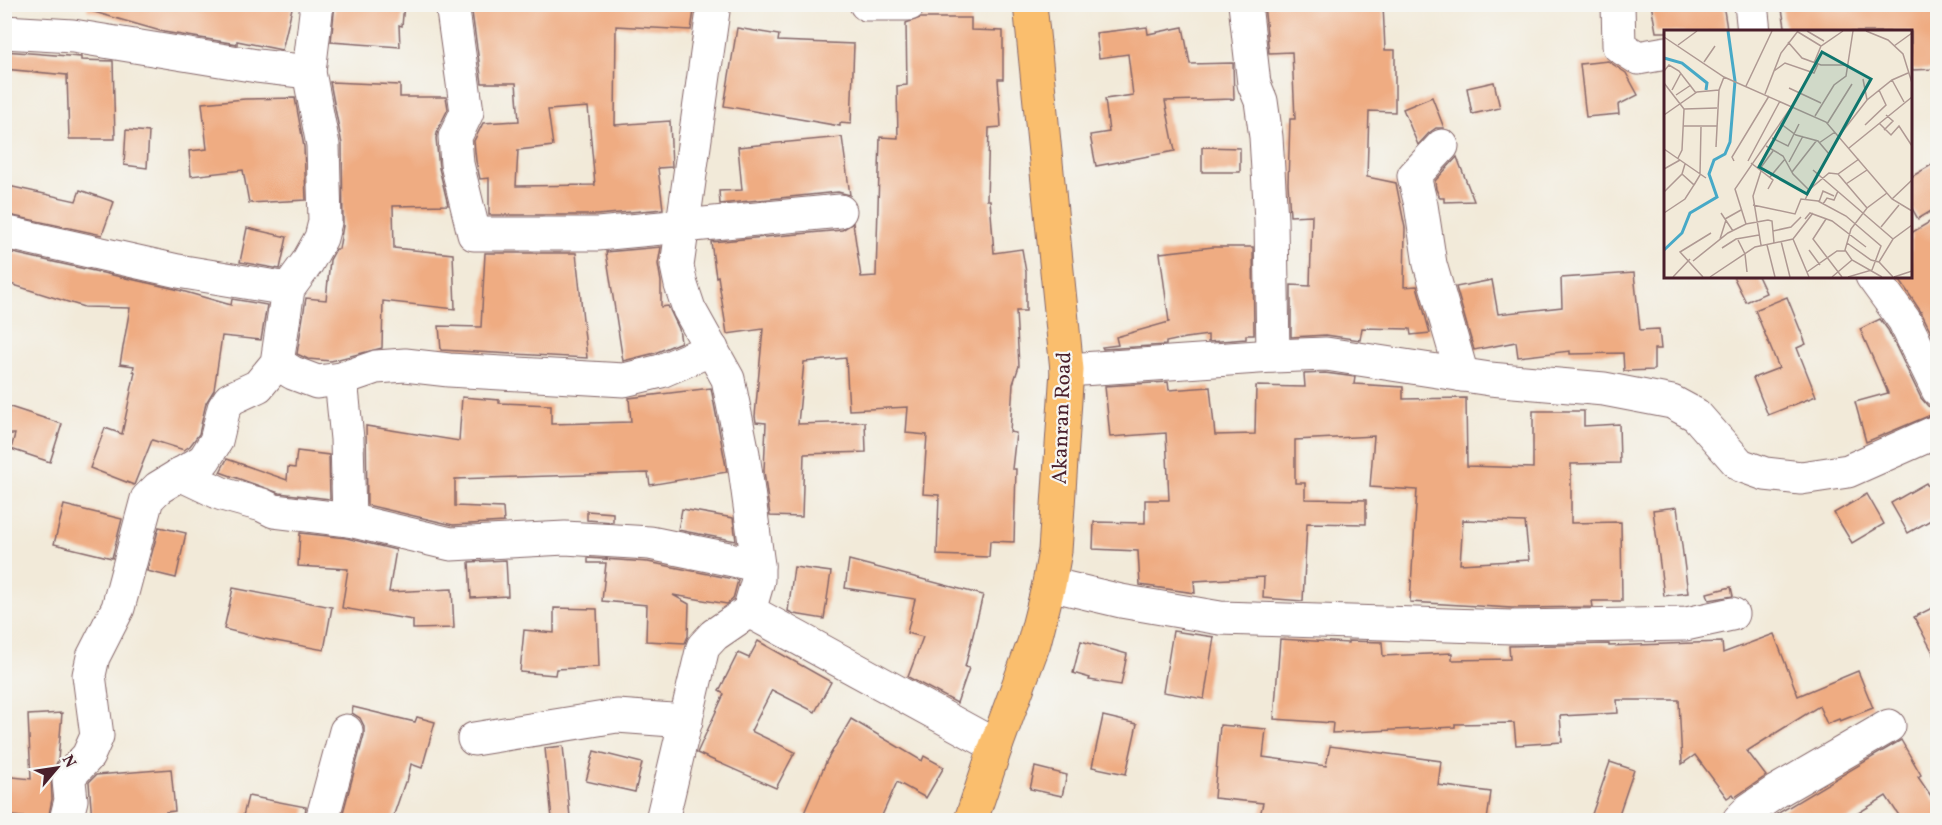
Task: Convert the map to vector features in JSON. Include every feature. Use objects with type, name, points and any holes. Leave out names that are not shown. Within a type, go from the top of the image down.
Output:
[{"type":"main road","name":"Akanran Road","points":[[978,818],[996,746],[1034,643],[1049,584],[1055,551],[1067,370],[1030,4]]},
{"type":"street","points":[[66,820],[71,800],[69,781],[71,774],[88,756],[97,736],[89,675],[93,657],[117,608],[147,499],[158,488],[204,460],[216,441],[224,408],[230,399],[258,386],[278,363],[288,289],[307,263],[321,238],[325,222],[323,145],[309,72],[317,4]]},
{"type":"street","points":[[454,4],[453,11],[467,112],[455,136],[457,164],[474,234],[598,234],[682,228],[840,211]]},
{"type":"street","points":[[663,816],[703,647],[714,635],[749,611],[758,580],[743,454],[728,379],[689,309],[677,266],[714,4]]},
{"type":"street","points":[[866,4],[909,4]]},
{"type":"street","points":[[1245,4],[1254,84],[1261,101],[1266,137],[1271,220],[1273,356]]},
{"type":"street","points":[[1618,4],[1619,46],[1638,58],[1664,53]]},
{"type":"street","points":[[1751,4],[1754,30]]},
{"type":"street","points":[[4,32],[73,36],[257,66],[309,72]]},
{"type":"street","points":[[1442,146],[1414,176],[1430,264],[1462,375]]},
{"type":"street","points":[[4,232],[178,271],[288,289]]},
{"type":"street","points":[[1873,278],[1904,320],[1938,390]]},
{"type":"street","points":[[278,363],[293,373],[317,382],[341,379],[376,367],[405,365],[448,370],[624,380],[661,371],[712,349]]},
{"type":"street","points":[[1067,370],[1326,354],[1490,379],[1604,389],[1672,402],[1696,415],[1753,469],[1801,478],[1848,471],[1938,431]]},
{"type":"street","points":[[341,379],[349,520]]},
{"type":"street","points":[[180,474],[222,494],[262,505],[274,511],[349,520],[451,544],[565,538],[650,543],[758,565]]},
{"type":"street","points":[[1049,584],[1122,602],[1220,618],[1533,627],[1686,624],[1732,614]]},
{"type":"street","points":[[749,611],[996,746]]},
{"type":"street","points":[[474,739],[617,716],[686,721]]},
{"type":"street","points":[[1739,820],[1749,810],[1777,791],[1889,726]]},
{"type":"street","points":[[322,820],[346,731]]},
{"type":"building","points":[[88,4],[293,4],[282,50],[237,41],[237,44],[164,32],[87,10]]},
{"type":"building","points":[[335,4],[404,4],[402,26],[399,25],[400,47],[331,42]]},
{"type":"building","points":[[514,4],[695,4],[691,30],[616,26],[615,125],[670,121],[672,167],[658,168],[663,209],[597,215],[489,215],[489,178],[480,179],[474,141],[483,123],[519,121],[516,83],[482,83],[472,12],[473,6],[514,7]],"holes":[[[588,107],[595,185],[516,186],[518,150],[553,146],[548,110]]]},
{"type":"building","points":[[1264,4],[1383,4],[1385,50],[1395,50],[1395,112],[1369,111],[1367,177],[1396,183],[1405,228],[1404,287],[1417,286],[1430,333],[1411,335],[1410,329],[1362,328],[1360,340],[1326,335],[1291,337],[1291,285],[1310,286],[1312,215],[1290,216],[1288,183],[1290,119],[1295,119],[1292,52],[1269,53]]},
{"type":"building","points":[[1651,4],[1723,4],[1727,29],[1656,32]]},
{"type":"building","points":[[1781,4],[1938,4],[1938,69],[1912,70],[1912,30],[1786,30]]},
{"type":"building","points":[[920,18],[971,18],[971,30],[1003,31],[1003,79],[998,79],[1001,127],[989,128],[987,200],[990,200],[994,253],[1022,249],[1026,272],[1026,311],[1016,311],[1019,366],[1013,384],[1010,432],[1016,433],[1012,469],[1016,469],[1014,542],[990,541],[989,557],[937,555],[939,495],[923,494],[927,435],[906,433],[908,407],[849,410],[846,358],[804,362],[798,424],[865,422],[866,452],[804,454],[802,517],[770,516],[764,471],[766,423],[756,422],[755,416],[763,329],[727,334],[711,242],[842,230],[853,223],[861,277],[876,276],[880,137],[898,138],[897,86],[907,85],[906,23]]},
{"type":"building","points":[[1147,27],[1148,34],[1183,27],[1190,64],[1233,63],[1234,99],[1165,101],[1175,151],[1096,166],[1090,135],[1109,132],[1105,99],[1133,95],[1128,54],[1099,58],[1096,33]]},
{"type":"building","points":[[737,28],[779,35],[778,41],[854,44],[851,124],[840,123],[840,126],[724,106]]},
{"type":"building","points":[[4,51],[81,57],[81,60],[113,61],[115,139],[69,139],[67,75],[4,69]]},
{"type":"building","points":[[1608,61],[1626,73],[1638,95],[1618,105],[1619,114],[1586,117],[1580,64]]},
{"type":"building","points":[[330,82],[400,85],[400,97],[446,97],[448,109],[436,138],[439,168],[448,205],[393,206],[394,248],[453,254],[455,309],[383,301],[382,348],[331,361],[308,359],[297,354],[306,298],[326,300],[330,260],[336,249],[339,249],[343,226],[342,144]]},
{"type":"building","points":[[1494,82],[1500,108],[1472,114],[1467,88]]},
{"type":"building","points":[[1432,97],[1444,128],[1436,128],[1418,145],[1403,109]]},
{"type":"building","points":[[295,98],[304,147],[306,200],[249,203],[243,170],[191,176],[189,151],[207,149],[202,103]]},
{"type":"building","points":[[126,130],[149,132],[147,168],[124,165]]},
{"type":"building","points":[[842,137],[850,195],[838,192],[720,204],[719,191],[742,190],[738,147]]},
{"type":"building","points":[[1202,147],[1240,148],[1240,172],[1202,172]]},
{"type":"building","points":[[1457,157],[1474,201],[1444,202],[1444,198],[1440,198],[1436,189],[1435,181]]},
{"type":"building","points":[[1938,161],[1938,207],[1918,219],[1912,209],[1912,176]]},
{"type":"building","points":[[4,185],[76,201],[80,190],[114,202],[102,235],[4,214]]},
{"type":"building","points":[[1938,217],[1938,346],[1921,312],[1898,278],[1912,278],[1912,232]]},
{"type":"building","points":[[247,228],[287,237],[280,269],[240,262]]},
{"type":"building","points":[[661,247],[658,264],[661,307],[668,306],[679,329],[681,342],[655,353],[623,361],[606,252]]},
{"type":"building","points":[[1213,247],[1253,247],[1254,335],[1246,335],[1246,339],[1208,342],[1208,335],[1166,342],[1166,345],[1103,349],[1102,347],[1118,345],[1116,337],[1169,322],[1160,253]]},
{"type":"building","points":[[4,251],[175,289],[231,305],[232,299],[267,305],[261,340],[222,336],[214,390],[206,403],[199,434],[184,450],[152,440],[134,485],[90,468],[105,428],[122,434],[135,372],[133,371],[134,366],[120,364],[130,308],[84,307],[4,282]]},
{"type":"building","points":[[485,253],[576,253],[587,358],[441,350],[439,326],[481,327]]},
{"type":"building","points":[[1634,273],[1640,330],[1659,329],[1661,349],[1654,349],[1654,370],[1624,371],[1623,353],[1570,354],[1570,351],[1518,357],[1516,342],[1474,350],[1456,287],[1492,280],[1498,314],[1562,307],[1561,278]]},
{"type":"building","points":[[1734,278],[1759,278],[1766,293],[1746,302]]},
{"type":"building","points":[[1787,297],[1806,344],[1797,348],[1816,396],[1768,415],[1753,378],[1779,368],[1755,310]]},
{"type":"building","points":[[1880,319],[1888,330],[1921,398],[1928,406],[1938,409],[1938,412],[1866,442],[1855,402],[1888,393],[1860,329]]},
{"type":"building","points":[[1325,373],[1355,377],[1354,384],[1403,387],[1403,399],[1466,398],[1467,466],[1533,468],[1533,411],[1584,411],[1584,426],[1619,424],[1620,463],[1571,464],[1571,523],[1621,522],[1622,601],[1592,601],[1593,607],[1512,608],[1410,602],[1417,490],[1370,487],[1374,436],[1295,440],[1295,483],[1305,483],[1305,499],[1366,500],[1366,524],[1307,523],[1303,601],[1263,598],[1264,577],[1194,581],[1195,593],[1140,585],[1138,551],[1093,549],[1094,522],[1145,523],[1145,500],[1169,500],[1166,433],[1110,437],[1105,386],[1168,382],[1169,390],[1210,387],[1215,435],[1255,434],[1256,386],[1305,387],[1304,374]],"holes":[[[1463,520],[1525,522],[1529,560],[1460,564]]]},
{"type":"building","points":[[711,388],[727,472],[650,485],[648,473],[455,479],[455,506],[503,508],[504,522],[453,525],[367,505],[366,426],[459,441],[462,397],[499,400],[499,403],[551,405],[551,424],[631,422],[629,398]]},
{"type":"building","points":[[4,405],[62,424],[50,462],[11,449],[15,434],[4,434]]},
{"type":"building","points":[[297,451],[329,455],[330,499],[279,493],[220,472],[227,459],[287,480],[288,467],[295,468]]},
{"type":"building","points":[[1926,483],[1938,502],[1938,516],[1908,533],[1891,503]]},
{"type":"building","points":[[1867,494],[1884,524],[1852,543],[1834,513]]},
{"type":"building","points":[[64,505],[122,519],[112,558],[54,544]]},
{"type":"building","points":[[1677,507],[1688,593],[1664,596],[1653,510]]},
{"type":"building","points":[[682,509],[733,518],[736,541],[678,530]]},
{"type":"building","points":[[587,511],[613,513],[613,522],[587,520]]},
{"type":"building","points":[[159,527],[186,533],[176,578],[147,571]]},
{"type":"building","points":[[300,533],[346,538],[396,550],[389,592],[452,589],[454,628],[413,629],[413,620],[342,608],[348,569],[298,566]]},
{"type":"building","points":[[588,558],[648,562],[738,580],[733,599],[727,604],[673,595],[689,604],[688,636],[685,643],[646,641],[647,605],[602,601],[606,563],[588,563]]},
{"type":"building","points":[[506,560],[508,596],[471,598],[469,562]]},
{"type":"building","points":[[849,560],[983,595],[965,667],[969,668],[957,703],[908,677],[923,637],[907,633],[915,599],[845,588]]},
{"type":"building","points":[[794,567],[831,572],[824,619],[788,611]]},
{"type":"building","points":[[1731,587],[1733,596],[1709,600],[1707,593]]},
{"type":"building","points":[[233,588],[332,607],[324,650],[224,629]]},
{"type":"building","points":[[1938,605],[1938,662],[1914,617]]},
{"type":"building","points":[[554,608],[597,609],[599,667],[556,669],[555,675],[520,672],[524,630],[554,633]]},
{"type":"building","points":[[1173,631],[1214,637],[1204,699],[1163,692]]},
{"type":"building","points":[[1774,634],[1798,696],[1858,671],[1873,708],[1827,724],[1819,706],[1747,751],[1766,776],[1735,797],[1733,794],[1727,798],[1695,755],[1682,764],[1679,700],[1617,700],[1618,713],[1560,716],[1562,742],[1516,745],[1514,723],[1455,724],[1455,727],[1332,733],[1333,723],[1274,719],[1280,639],[1348,643],[1348,641],[1382,642],[1383,656],[1452,653],[1452,660],[1510,659],[1509,646],[1609,644],[1609,646],[1722,642],[1723,653]]},
{"type":"building","points":[[758,641],[831,682],[815,712],[772,690],[751,731],[795,752],[776,788],[697,753],[724,694],[719,691],[738,653],[749,658]]},
{"type":"building","points":[[1081,641],[1127,654],[1121,685],[1089,680],[1090,678],[1073,673]]},
{"type":"building","points":[[353,707],[415,722],[417,717],[435,722],[422,768],[411,764],[407,782],[405,782],[392,820],[341,820],[364,735],[364,726],[360,718],[352,713]]},
{"type":"building","points":[[62,713],[58,760],[51,776],[52,799],[48,820],[4,815],[4,776],[31,779],[28,715]]},
{"type":"building","points":[[1103,716],[1137,724],[1126,774],[1092,767]]},
{"type":"building","points":[[851,719],[922,761],[924,756],[944,767],[926,798],[897,782],[880,820],[821,820],[804,813],[827,760]]},
{"type":"building","points":[[1220,725],[1266,729],[1263,757],[1326,766],[1330,746],[1441,761],[1438,785],[1491,792],[1487,820],[1259,820],[1263,803],[1214,798]]},
{"type":"building","points":[[1901,740],[1921,775],[1918,777],[1938,806],[1938,820],[1902,820],[1886,796],[1847,820],[1767,820]]},
{"type":"building","points":[[563,746],[570,817],[552,819],[545,748]]},
{"type":"building","points":[[594,751],[642,763],[635,792],[586,781]]},
{"type":"building","points":[[1610,762],[1634,770],[1617,820],[1590,820]]},
{"type":"building","points":[[1035,767],[1067,775],[1062,796],[1030,789]]},
{"type":"building","points":[[171,769],[175,811],[166,812],[169,820],[92,820],[89,782],[96,775]]},
{"type":"building","points":[[248,796],[306,807],[304,820],[242,820]]}]
